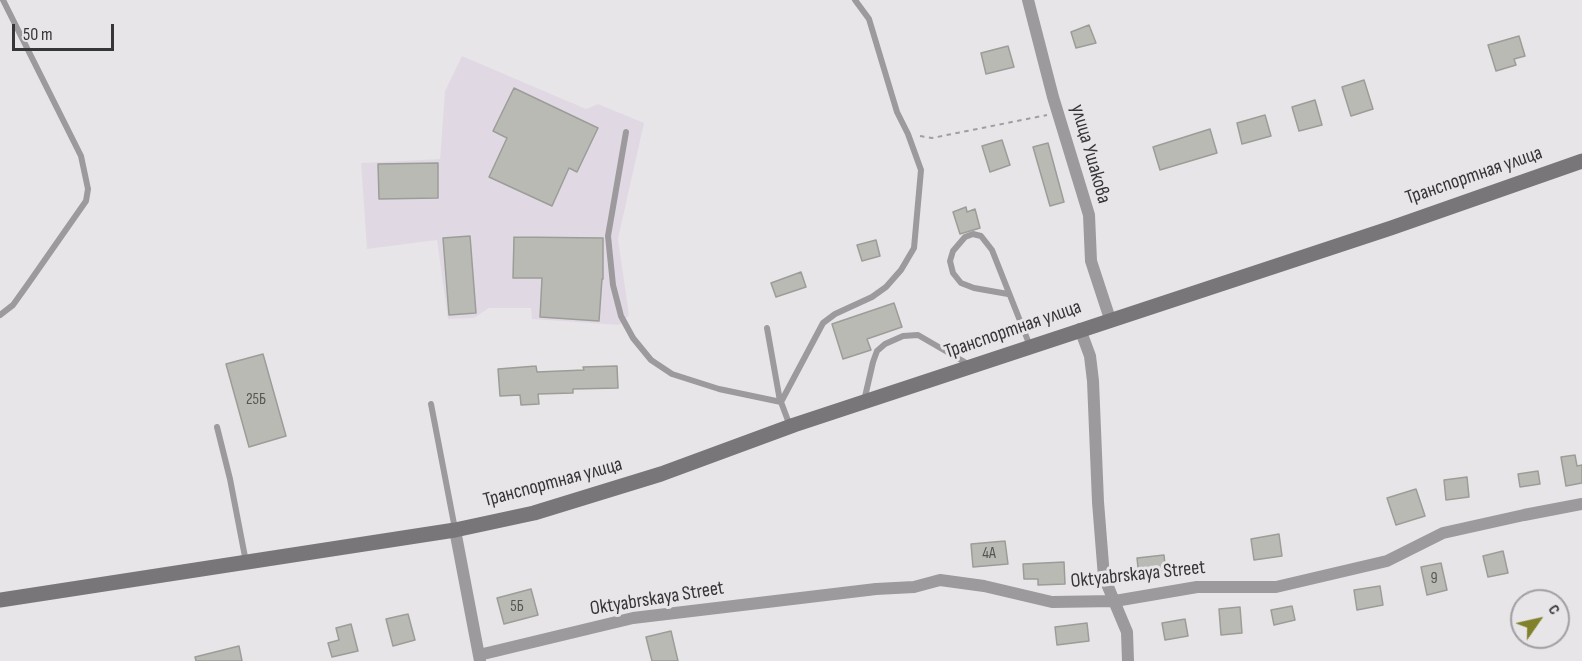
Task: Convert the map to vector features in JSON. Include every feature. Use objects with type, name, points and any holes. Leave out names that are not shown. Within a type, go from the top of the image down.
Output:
[{"type":"main road","name":"Транспортная улица","points":[[0,600],[455,530],[534,513],[661,474],[790,426],[1391,228],[1582,161]]},
{"type":"street","name":"улица Ушакова","points":[[1028,0],[1089,215],[1091,261],[1110,319]]},
{"type":"street","points":[[1080,329],[1090,356],[1093,381],[1098,502],[1104,576],[1127,633],[1128,661]]},
{"type":"street","name":"Oktyabrskaya Street","points":[[480,658],[633,618],[876,589],[914,587],[940,580],[984,586],[1052,603],[1115,601],[1197,588],[1276,587],[1387,561],[1443,533],[1582,504]]},
{"type":"street","points":[[455,530],[480,658]]},
{"type":"lane","points":[[0,315],[13,305],[86,201],[88,189],[81,156],[3,0]]},
{"type":"lane","points":[[781,402],[824,323],[835,314],[872,297],[886,287],[901,270],[914,248],[921,171],[908,134],[897,112],[869,19],[855,0]]},
{"type":"lane","points":[[626,132],[608,236],[613,285],[621,316],[633,338],[651,360],[672,374],[718,389],[781,402]]},
{"type":"lane","points":[[1008,294],[974,288],[961,283],[953,273],[950,261],[959,242],[973,234],[981,236],[987,242],[1030,346]]},
{"type":"lane","points":[[767,328],[781,402],[790,426]]},
{"type":"lane","points":[[864,402],[873,362],[878,351],[885,344],[903,336],[918,335],[971,366]]},
{"type":"lane","points":[[430,404],[455,530]]},
{"type":"lane","points":[[217,427],[230,478],[246,562]]},
{"type":"path","points":[[908,134],[932,138],[1058,112]]},
{"type":"shaded area","points":[[462,56],[586,109],[598,104],[644,123],[618,239],[629,315],[619,325],[532,319],[531,308],[489,308],[474,318],[448,319],[437,240],[367,249],[361,163],[440,159],[445,91]]},
{"type":"building","points":[[1089,25],[1096,43],[1076,48],[1071,32]]},
{"type":"building","points":[[1519,36],[1525,56],[1514,59],[1516,65],[1496,71],[1488,45]]},
{"type":"building","points":[[1008,46],[1014,67],[986,74],[981,53]]},
{"type":"building","points":[[1364,80],[1373,109],[1351,116],[1342,87]]},
{"type":"building","points":[[514,88],[598,128],[577,172],[569,168],[552,206],[489,177],[507,138],[493,131]]},
{"type":"building","points":[[1315,100],[1322,125],[1299,131],[1292,107]]},
{"type":"building","points":[[1265,115],[1271,136],[1242,144],[1237,123]]},
{"type":"building","points":[[1210,129],[1217,153],[1160,170],[1153,147]]},
{"type":"building","points":[[1002,140],[1010,165],[990,172],[982,146]]},
{"type":"building","points":[[1048,143],[1064,202],[1050,206],[1033,147]]},
{"type":"building","points":[[438,163],[438,198],[379,199],[378,164]]},
{"type":"building","points":[[966,207],[967,212],[975,209],[980,228],[960,234],[953,212]]},
{"type":"building","points":[[470,236],[476,313],[449,315],[443,238]]},
{"type":"building","points":[[514,237],[603,238],[603,279],[599,321],[540,317],[542,278],[513,278]]},
{"type":"building","points":[[876,240],[880,256],[862,261],[857,245]]},
{"type":"building","points":[[801,272],[806,287],[776,297],[771,283]]},
{"type":"building","points":[[894,303],[902,327],[867,339],[871,350],[843,359],[832,324]]},
{"type":"building","points":[[263,354],[286,436],[249,447],[226,364]]},
{"type":"building","points":[[536,366],[537,372],[617,366],[618,388],[573,389],[573,393],[538,394],[539,404],[521,405],[520,395],[500,396],[498,369]]},
{"type":"building","points":[[1575,455],[1577,466],[1582,465],[1582,483],[1566,486],[1561,457]]},
{"type":"building","points":[[1538,471],[1540,484],[1520,487],[1518,474]]},
{"type":"building","points":[[1467,477],[1469,497],[1446,500],[1444,480]]},
{"type":"building","points":[[1416,489],[1425,516],[1396,525],[1387,498]]},
{"type":"building","points":[[1279,534],[1282,556],[1254,560],[1251,539]]},
{"type":"building","points":[[1005,541],[1008,564],[973,567],[971,544]]},
{"type":"building","points":[[1503,551],[1508,573],[1488,577],[1483,556]]},
{"type":"building","points":[[1164,555],[1166,574],[1139,577],[1137,558]]},
{"type":"building","points":[[1064,562],[1065,584],[1038,585],[1038,579],[1024,579],[1023,564]]},
{"type":"building","points":[[1441,563],[1447,590],[1427,595],[1421,567]]},
{"type":"building","points":[[1380,586],[1383,605],[1357,610],[1354,590]]},
{"type":"building","points":[[531,589],[538,615],[504,624],[497,598]]},
{"type":"building","points":[[1292,606],[1295,620],[1274,625],[1271,610]]},
{"type":"building","points":[[1240,607],[1242,633],[1221,635],[1219,609]]},
{"type":"building","points":[[408,614],[415,640],[393,646],[386,619]]},
{"type":"building","points":[[1185,619],[1188,636],[1165,640],[1162,623]]},
{"type":"building","points":[[1087,623],[1089,641],[1057,645],[1055,627]]},
{"type":"building","points":[[351,624],[358,651],[332,657],[328,643],[339,640],[336,628]]},
{"type":"building","points":[[671,631],[678,661],[652,661],[646,637]]},
{"type":"building","points":[[239,646],[242,661],[196,661],[195,657]]}]
